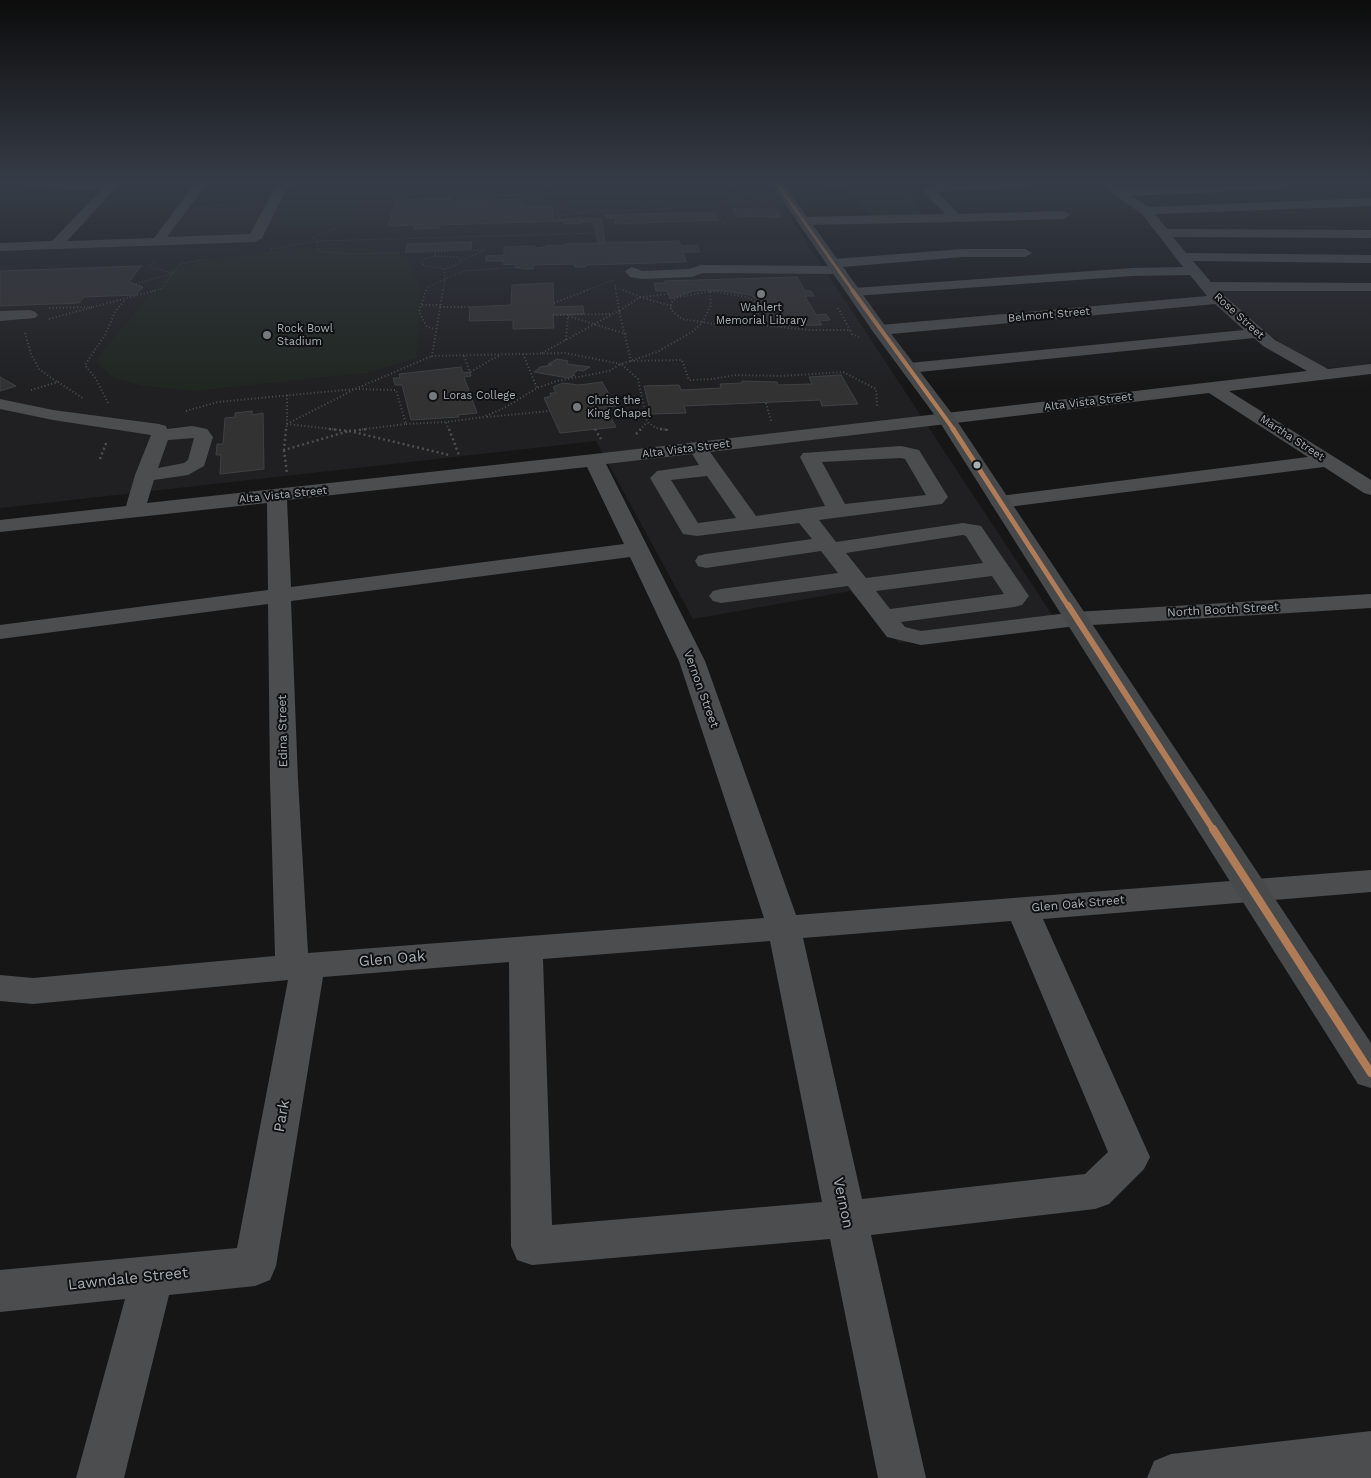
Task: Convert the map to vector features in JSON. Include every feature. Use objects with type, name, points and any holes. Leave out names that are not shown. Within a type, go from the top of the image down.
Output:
[{"type":"main road","points":[[825,251],[854,292],[873,335],[909,368],[946,418],[1371,1073]]},
{"type":"street","name":"Rose Street","points":[[1177,251],[1218,299],[1269,343],[1324,374]]},
{"type":"street","points":[[701,270],[836,266],[963,252],[1025,253]]},
{"type":"street","points":[[1182,257],[1371,259]]},
{"type":"street","points":[[854,292],[1132,272],[1194,271]]},
{"type":"street","points":[[1207,286],[1371,287]]},
{"type":"street","name":"Belmont Street","points":[[873,335],[1218,299]]},
{"type":"street","points":[[0,316],[35,321]]},
{"type":"street","points":[[909,368],[1258,333]]},
{"type":"street","name":"Alta Vista Street","points":[[0,526],[135,511],[282,485],[594,460],[1371,369]]},
{"type":"street","name":"Martha Street","points":[[1213,388],[1371,489]]},
{"type":"street","points":[[0,404],[53,416],[160,430],[135,511]]},
{"type":"street","points":[[145,475],[181,471],[192,467],[197,462],[204,437],[200,433],[160,434]]},
{"type":"street","points":[[799,436],[838,511]]},
{"type":"street","points":[[697,448],[750,523]]},
{"type":"street","points":[[712,469],[664,475],[660,478],[691,529],[697,530],[804,515],[935,500],[938,496],[912,454],[901,452],[810,457]]},
{"type":"street","name":"Vernon Street","points":[[594,460],[692,661],[784,928]]},
{"type":"street","points":[[1000,502],[1327,461]]},
{"type":"street","name":"Edina Street","points":[[282,485],[280,596],[284,780],[300,966]]},
{"type":"street","name":"North Booth Street","points":[[804,515],[896,632],[921,638],[1076,619],[1371,601]]},
{"type":"street","points":[[706,561],[963,529],[973,531],[1017,596],[1014,600],[884,617]]},
{"type":"street","points":[[0,632],[637,550]]},
{"type":"street","points":[[721,596],[998,568]]},
{"type":"street","name":"Glen Oak Street","points":[[784,928],[1371,881]]},
{"type":"street","points":[[526,948],[532,1246],[847,1219],[1095,1191],[1130,1157],[1022,909]]},
{"type":"street","name":"Glen Oak","points":[[0,988],[33,991],[300,966],[784,928]]},
{"type":"street","name":"Vernon","points":[[784,928],[902,1478]]},
{"type":"street","name":"Park","points":[[255,1266],[300,966]]},
{"type":"street","name":"Lawndale Street","points":[[0,1291],[255,1266]]},
{"type":"street","points":[[100,1478],[152,1277]]},
{"type":"street","points":[[1171,1478],[1371,1455]]},
{"type":"path","points":[[318,251],[348,254],[461,251]]},
{"type":"path","points":[[462,260],[456,257],[434,256],[424,259],[421,263],[426,266],[444,269],[457,265],[462,260],[483,251]]},
{"type":"path","points":[[434,256],[435,252]]},
{"type":"path","points":[[58,382],[39,369],[31,354],[25,334],[35,321],[125,300],[161,289],[180,264],[210,259]]},
{"type":"path","points":[[436,329],[427,327],[419,312],[427,288],[464,270],[516,267]]},
{"type":"path","points":[[432,356],[444,269]]},
{"type":"path","points":[[136,284],[173,273]]},
{"type":"path","points":[[612,273],[631,361]]},
{"type":"path","points":[[554,303],[614,280]]},
{"type":"path","points":[[615,287],[671,306]]},
{"type":"path","points":[[484,417],[506,407],[537,388],[609,371],[680,341],[702,323],[710,305],[710,291]]},
{"type":"path","points":[[743,321],[754,317],[759,312],[757,303],[741,294],[710,291],[676,298],[671,304],[671,310],[682,319],[702,323],[743,321],[760,325],[810,330],[850,330],[852,334],[873,335]]},
{"type":"path","points":[[542,353],[640,297],[668,294]]},
{"type":"path","points":[[110,407],[96,379],[85,364],[105,335],[115,312],[125,300]]},
{"type":"path","points":[[422,305],[470,307]]},
{"type":"path","points":[[46,308],[99,306]]},
{"type":"path","points":[[553,315],[612,314]]},
{"type":"path","points":[[568,316],[626,334]]},
{"type":"path","points":[[566,340],[568,316]]},
{"type":"path","points":[[287,424],[355,389],[432,356],[565,353],[622,364],[638,379],[647,422],[656,428],[672,431]]},
{"type":"path","points":[[523,354],[537,388]]},
{"type":"path","points":[[464,356],[470,372],[501,355]]},
{"type":"path","points":[[631,361],[682,360],[689,380],[713,379],[736,375],[781,376],[844,372],[876,389],[877,406],[886,408]]},
{"type":"path","points":[[185,412],[218,402],[355,389],[396,390],[406,424]]},
{"type":"path","points":[[282,485],[287,424],[287,395]]},
{"type":"path","points":[[284,450],[348,431],[550,411]]},
{"type":"path","points":[[287,424],[348,431],[460,458],[446,422]]},
{"type":"shaded area","name":"Loras College","points":[[0,251],[812,251],[1060,627],[899,643],[850,591],[693,619],[596,441],[0,508]]},
{"type":"shaded area","name":"Rock Bowl Stadium","points":[[272,251],[384,251],[409,257],[420,289],[417,358],[366,373],[194,391],[145,386],[113,378],[95,361],[169,271],[198,262]]},
{"type":"shaded area","points":[[1216,288],[1371,289],[1371,365],[1324,368],[1292,351],[1269,334]]},
{"type":"building","points":[[504,251],[700,252],[683,252],[686,262],[586,265],[586,267],[575,267],[574,264],[533,265],[533,269],[522,269],[516,268],[516,264],[504,265],[504,261],[486,261],[486,256],[504,255]]},
{"type":"building","points":[[141,266],[129,282],[143,287],[136,295],[84,297],[79,303],[0,306],[0,271]]},
{"type":"building","points":[[797,277],[805,291],[811,291],[814,296],[805,296],[816,315],[826,314],[830,320],[819,321],[822,325],[778,326],[776,322],[762,323],[759,317],[764,314],[759,301],[750,295],[707,290],[694,291],[670,299],[667,291],[656,291],[654,283],[665,283],[664,281]]},
{"type":"building","points":[[553,283],[554,307],[583,306],[584,314],[553,315],[554,328],[513,329],[513,320],[469,321],[470,307],[511,305],[512,285]]},
{"type":"building","points":[[557,359],[568,361],[567,364],[590,367],[583,371],[578,370],[573,374],[575,375],[568,378],[534,372],[540,367],[552,365],[548,364]]},
{"type":"building","points":[[461,367],[463,373],[470,372],[471,376],[464,377],[477,413],[458,415],[459,417],[411,420],[402,385],[395,385],[393,378],[400,378],[399,374]]},
{"type":"building","points":[[841,375],[858,404],[822,406],[820,400],[684,406],[686,413],[651,414],[644,386],[679,385],[681,390],[721,388],[720,384],[742,383],[742,381],[777,382],[778,385],[812,384],[809,377]]},
{"type":"building","points":[[0,377],[16,386],[0,391]]},
{"type":"building","points":[[602,382],[616,406],[605,407],[616,427],[560,433],[544,398],[551,396],[550,393],[556,393],[553,387],[563,383],[579,385]]},
{"type":"building","points":[[252,411],[252,415],[263,413],[264,469],[220,474],[221,455],[216,455],[217,444],[223,444],[225,418],[235,417],[235,413]]},
{"type":"transit line","points":[[824,251],[880,330],[947,419],[1371,1073]]},
{"type":"place","name":"Wahlert Memorial Library","points":[[761,294]]},
{"type":"place","name":"Rock Bowl Stadium","points":[[267,335]]},
{"type":"place","name":"Loras College","points":[[433,396]]},
{"type":"place","name":"Christ the King Chapel","points":[[577,407]]}]
